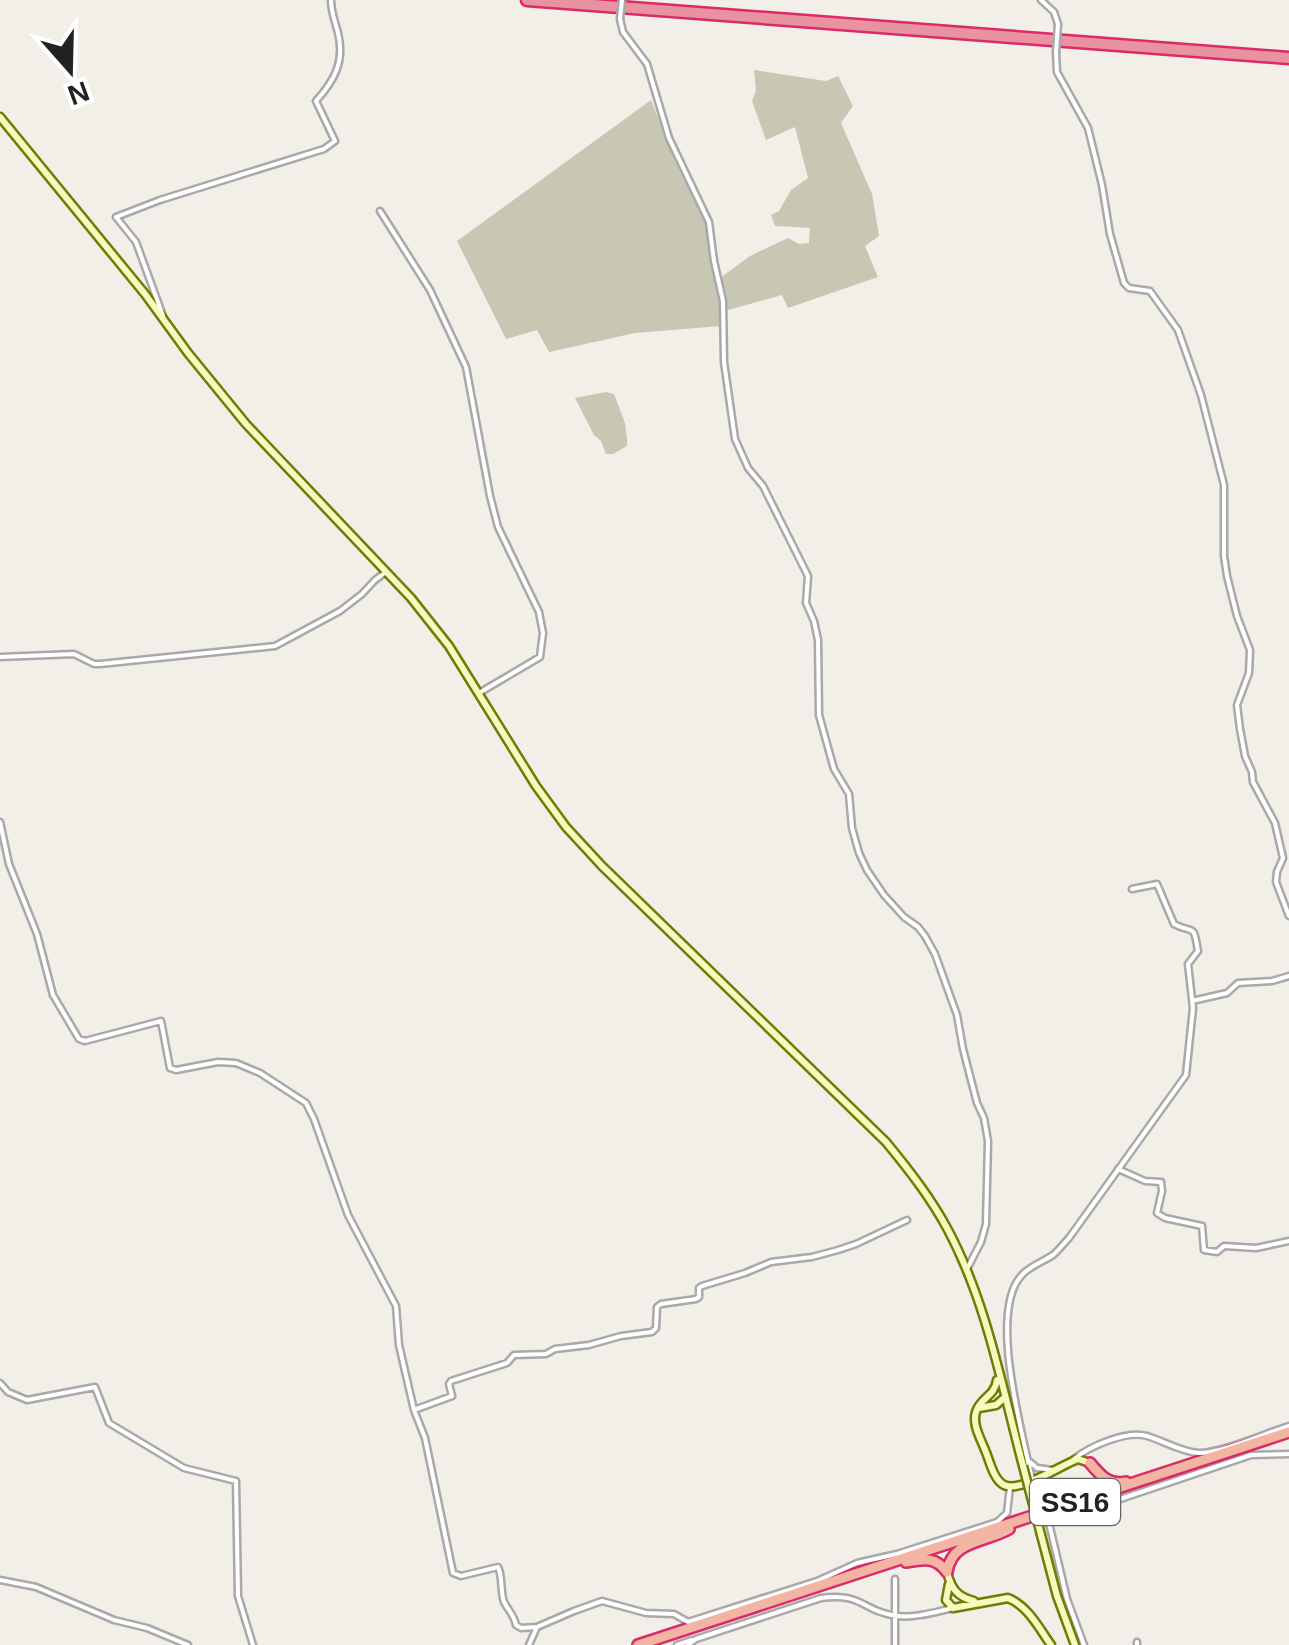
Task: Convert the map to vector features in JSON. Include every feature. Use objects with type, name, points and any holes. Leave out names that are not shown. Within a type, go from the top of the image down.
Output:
[{"type":"highway","points":[[527,0],[1289,55]]},
{"type":"highway","points":[[596,0],[1289,55]]},
{"type":"highway","name":"SS16","points":[[652,1645],[1289,1431]]},
{"type":"highway","name":"SS16","points":[[638,1645],[1009,1528],[1289,1431]]},
{"type":"highway","points":[[1092,1466],[1105,1480],[1119,1484],[1162,1474]]},
{"type":"highway","points":[[1047,1511],[1092,1491],[1096,1483],[1092,1466]]},
{"type":"highway","points":[[948,1577],[951,1557],[960,1548],[1009,1528]]},
{"type":"highway","points":[[904,1562],[936,1561],[948,1577]]},
{"type":"main road","points":[[0,116],[246,424],[442,637],[566,828],[886,1142],[913,1175],[936,1208],[967,1269],[982,1311],[1009,1414],[1028,1464],[1040,1535],[1075,1645]]},
{"type":"main road","points":[[998,1369],[998,1383],[975,1417],[995,1474],[1006,1485],[1032,1480],[1078,1459],[1092,1466]]},
{"type":"main road","points":[[990,1396],[1005,1397]]},
{"type":"main road","points":[[978,1408],[996,1404],[1005,1397]]},
{"type":"main road","points":[[996,1404],[1009,1414]]},
{"type":"main road","points":[[948,1577],[956,1592],[980,1602]]},
{"type":"main road","points":[[948,1577],[946,1600],[953,1608]]},
{"type":"main road","points":[[953,1608],[956,1592]]},
{"type":"main road","points":[[953,1608],[1003,1598],[1016,1602],[1051,1645]]},
{"type":"street","points":[[164,319],[136,242],[116,217],[324,149],[335,141],[316,101],[338,70],[342,51],[331,0]]},
{"type":"street","points":[[622,0],[623,32],[646,64],[669,138],[709,222],[722,294],[724,362],[735,439],[808,576],[805,599],[818,640],[819,715],[834,769],[849,794],[858,853],[884,895],[925,936],[958,1015],[963,1049],[988,1141],[986,1224],[967,1269]]},
{"type":"street","points":[[1041,0],[1054,12],[1058,24],[1056,66],[1088,128],[1124,282],[1129,288],[1150,292],[1175,323],[1201,395],[1226,493],[1227,576],[1236,616],[1250,650],[1249,673],[1238,705],[1240,728],[1253,782],[1274,818],[1283,858],[1276,882],[1289,916]]},
{"type":"street","points":[[380,211],[430,290],[466,367],[498,527],[539,612],[543,637],[540,657],[479,693]]},
{"type":"street","points":[[0,657],[74,654],[100,664],[275,646],[340,611],[386,572]]},
{"type":"street","points":[[0,822],[9,864],[37,934],[52,995],[79,1039],[161,1021],[170,1068],[236,1063],[260,1073],[306,1104],[348,1214],[396,1306],[398,1341],[414,1410],[425,1438],[453,1573],[461,1576],[498,1567],[502,1571],[504,1601],[518,1628],[536,1627],[602,1602],[694,1621],[817,1581],[857,1563],[996,1522],[1006,1512],[1006,1485]]},
{"type":"street","points":[[1032,1480],[1010,1370],[1007,1340],[1011,1299],[1020,1276],[1058,1250],[1186,1075],[1192,1001],[1188,964],[1198,951],[1194,930],[1174,924],[1156,884],[1132,889]]},
{"type":"street","points":[[1192,1001],[1228,993],[1238,983],[1289,976]]},
{"type":"street","points":[[1118,1169],[1145,1181],[1160,1182],[1157,1213],[1202,1226],[1202,1247],[1206,1250],[1216,1252],[1224,1246],[1256,1248],[1289,1241]]},
{"type":"street","points":[[414,1410],[452,1396],[451,1381],[507,1363],[514,1356],[546,1354],[555,1349],[652,1332],[656,1328],[658,1305],[699,1298],[702,1286],[746,1274],[771,1262],[838,1250],[906,1220]]},
{"type":"street","points":[[0,1383],[8,1392],[27,1400],[95,1387],[109,1423],[184,1468],[236,1481],[238,1596],[253,1645]]},
{"type":"street","points":[[1070,1462],[1092,1448],[1140,1434],[1188,1451],[1206,1452],[1289,1431]]},
{"type":"street","points":[[1092,1448],[1087,1456],[1092,1466]]},
{"type":"street","points":[[1084,1645],[1067,1599],[1049,1522],[1251,1455],[1289,1454]]},
{"type":"street","points":[[1028,1464],[1054,1470]]},
{"type":"street","points":[[895,1579],[895,1645]]},
{"type":"street","points":[[0,1580],[36,1587],[114,1620],[188,1645]]},
{"type":"street","points":[[681,1645],[820,1598],[850,1596],[894,1616],[953,1608]]},
{"type":"street","points":[[928,1613],[946,1600]]},
{"type":"street","points":[[529,1645],[536,1627]]},
{"type":"shaded area","points":[[754,70],[826,81],[838,76],[853,106],[841,123],[872,194],[879,236],[865,246],[878,277],[788,308],[782,295],[725,311],[720,278],[750,256],[788,238],[799,244],[809,243],[810,228],[775,226],[771,215],[779,211],[791,190],[808,178],[795,127],[766,140],[752,101],[756,91]]},
{"type":"shaded area","points":[[651,100],[679,170],[707,223],[720,294],[721,326],[635,333],[549,352],[537,330],[506,339],[457,241]]},
{"type":"shaded area","points":[[614,394],[627,439],[627,446],[613,454],[606,454],[575,398]]}]
